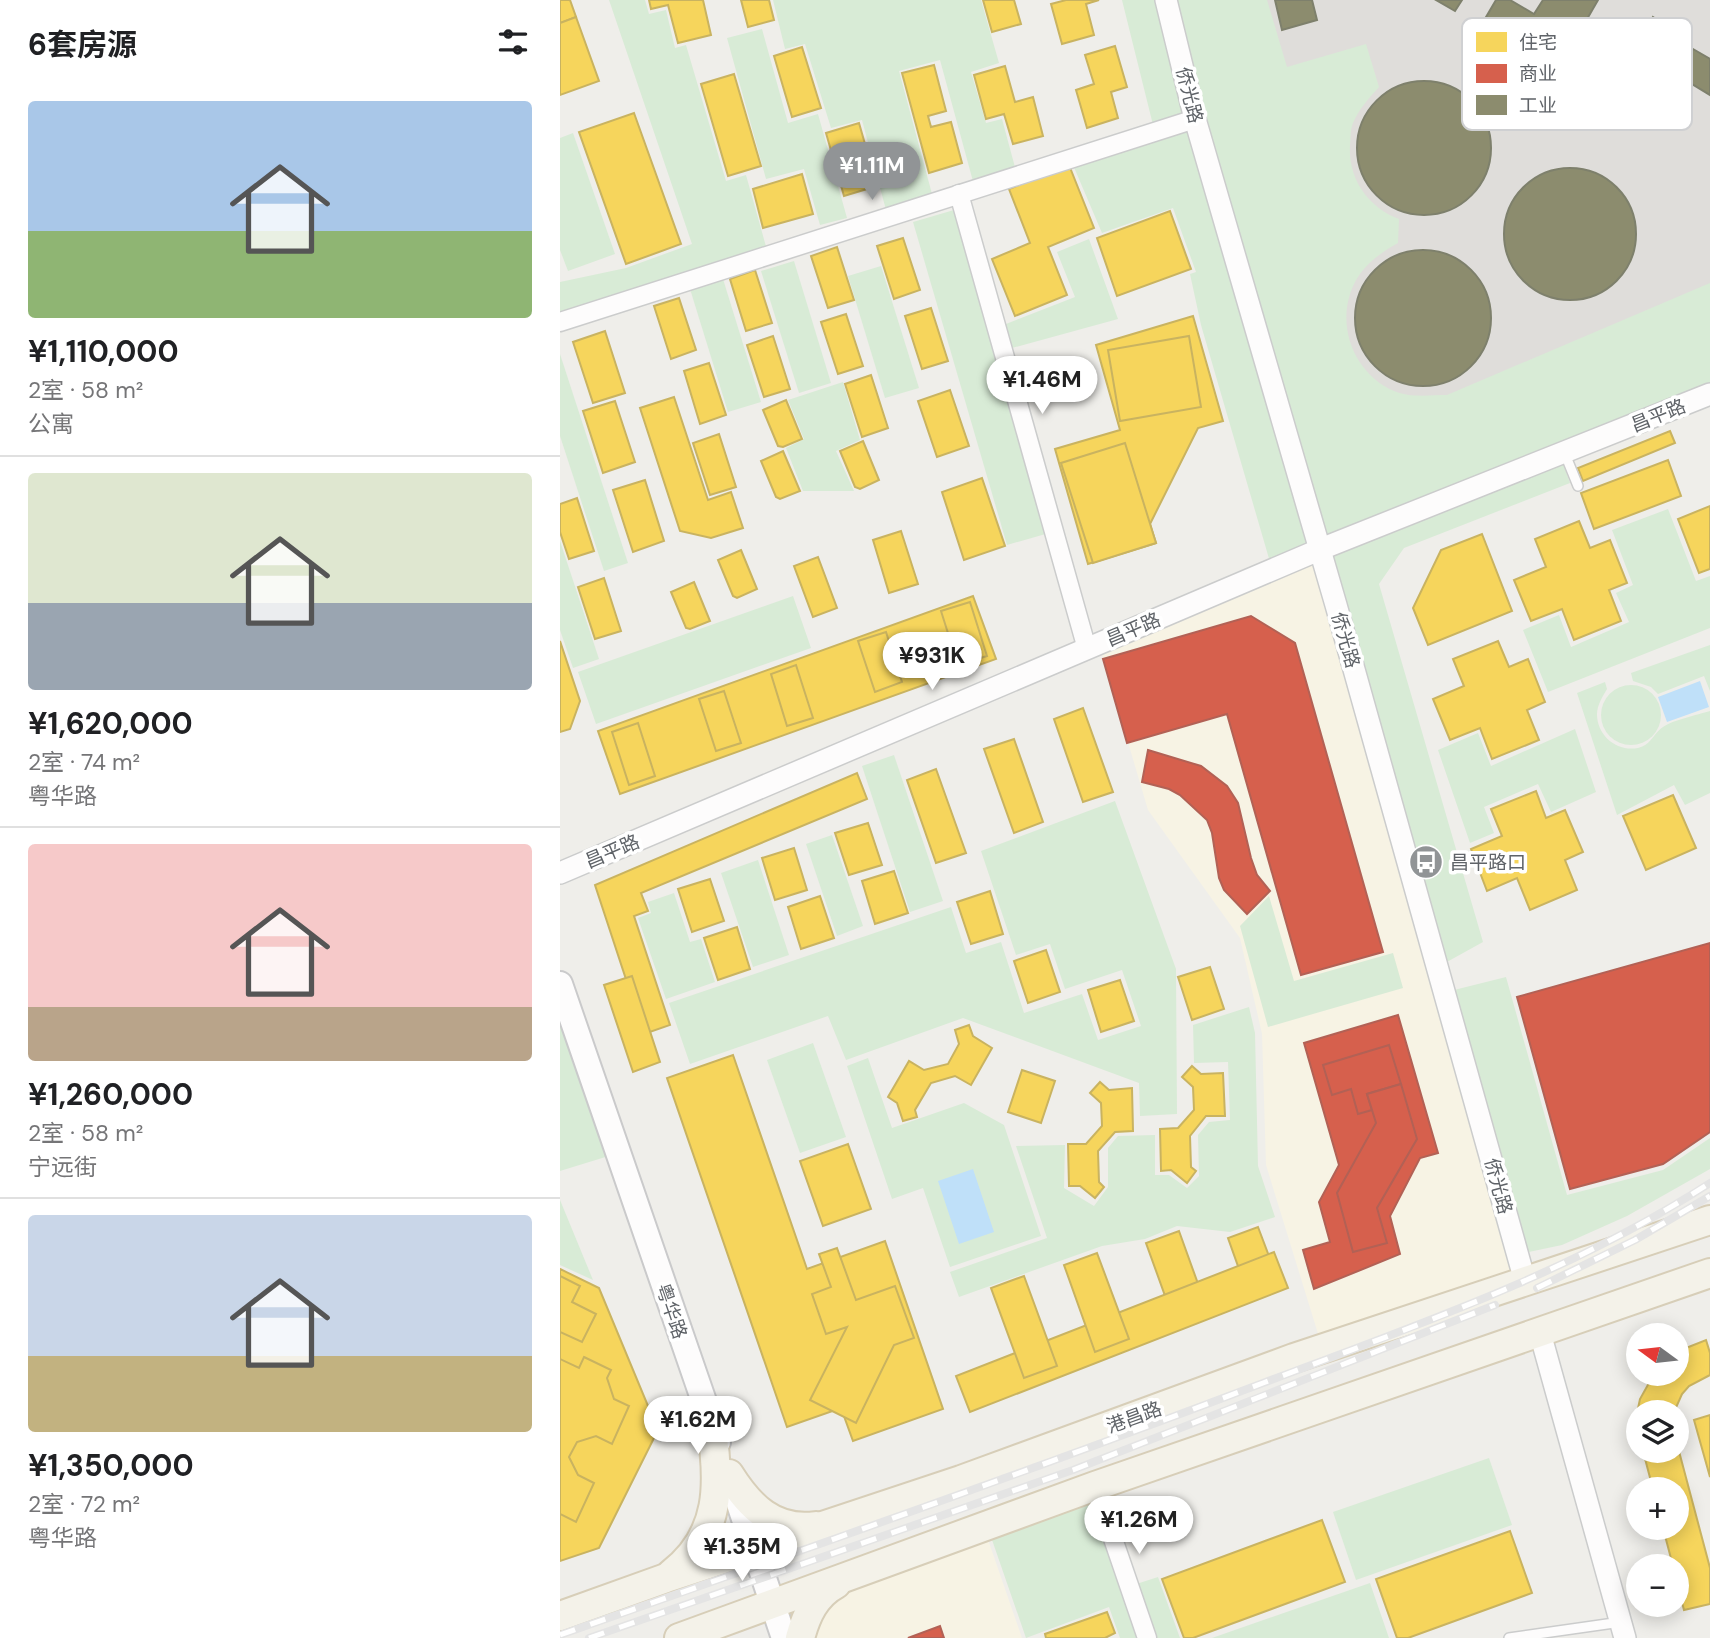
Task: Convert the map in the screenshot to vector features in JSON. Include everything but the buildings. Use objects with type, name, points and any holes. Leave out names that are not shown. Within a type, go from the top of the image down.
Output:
[{"type":"main road","name":"粤华路","points":[[560,984],[784,1638]]},
{"type":"main road","name":"港昌路","points":[[560,1616],[961,1480],[1294,1358],[1710,1220]]},
{"type":"main road","points":[[682,1637],[1095,1486],[1710,1273]]},
{"type":"main road","points":[[666,1578],[688,1561],[697,1550],[714,1510],[717,1471],[711,1424]]},
{"type":"main road","points":[[729,1474],[749,1503],[762,1514],[793,1525],[810,1527],[832,1523]]},
{"type":"main road","points":[[800,1638],[805,1619],[816,1600],[829,1587],[847,1577]]},
{"type":"main road","points":[[682,1637],[708,1634],[735,1638]]},
{"type":"street","name":"侨光路","points":[[1166,0],[1195,119],[1321,550],[1525,1281]]},
{"type":"street","points":[[560,322],[1195,119]]},
{"type":"street","points":[[959,194],[1087,649]]},
{"type":"street","name":"昌平路","points":[[560,873],[1321,550],[1710,394]]},
{"type":"street","points":[[1540,1333],[1623,1630]]},
{"type":"street","points":[[1095,1486],[1147,1638]]},
{"type":"lane","points":[[1564,452],[1578,486]]},
{"type":"lane","points":[[1509,1638],[1623,1630]]},
{"type":"shaded area","points":[[1167,0],[1710,0],[1710,393],[1321,548]]},
{"type":"shaded area","points":[[1320,551],[1524,1280],[1319,1337],[1266,1165],[1262,1034],[1240,938],[1148,810],[1099,644]]},
{"type":"shaded area","points":[[984,1528],[1022,1638],[801,1638],[817,1601]]},
{"type":"green space","points":[[609,0],[645,0],[649,14],[666,10],[675,48],[686,45],[726,181],[746,175],[767,250],[560,313],[560,282],[626,268],[692,244]]},
{"type":"green space","points":[[773,0],[981,0],[999,63],[971,72],[986,123],[1002,119],[1016,171],[974,185],[940,60],[899,71],[932,194],[886,210],[862,120],[831,128],[805,44],[785,49]]},
{"type":"green space","points":[[1122,0],[1161,0],[1312,544],[1270,562],[1201,325],[1190,274],[1196,272],[1173,208],[1102,233],[1073,165],[1156,137]]},
{"type":"green space","points":[[1168,0],[1267,0],[1287,67],[1366,44],[1379,87],[1361,108],[1353,123],[1350,157],[1356,180],[1369,199],[1399,219],[1398,243],[1385,250],[1363,270],[1355,282],[1346,314],[1351,345],[1358,359],[1380,383],[1406,395],[1447,395],[1710,283],[1710,387],[1324,543]]},
{"type":"green space","points":[[762,29],[788,123],[818,114],[847,218],[820,225],[804,169],[766,179],[727,38]]},
{"type":"green space","points":[[573,133],[615,254],[568,271],[560,250],[560,138]]},
{"type":"green space","points":[[954,210],[1049,533],[1007,545],[913,222]]},
{"type":"green space","points":[[1089,239],[1118,319],[1012,348],[1006,324],[1075,297],[1057,252]]},
{"type":"green space","points":[[794,261],[831,383],[799,393],[761,271]]},
{"type":"green space","points":[[881,266],[919,388],[885,398],[848,276]]},
{"type":"green space","points":[[723,279],[761,402],[728,412],[690,289]]},
{"type":"green space","points":[[560,354],[628,563],[604,571],[560,436]]},
{"type":"green space","points":[[843,382],[860,440],[836,451],[854,491],[803,491],[786,448],[804,439],[788,400]]},
{"type":"green space","points":[[1561,458],[1570,483],[1404,548],[1379,584],[1483,942],[1445,963],[1326,552]]},
{"type":"green space","points":[[1668,509],[1696,581],[1710,576],[1710,628],[1548,692],[1523,630],[1559,615],[1571,647],[1629,622],[1616,593],[1633,585],[1612,530]]},
{"type":"green space","points":[[560,541],[599,659],[573,668],[560,630]]},
{"type":"green space","points":[[793,596],[811,648],[596,724],[578,672]]},
{"type":"green space","points":[[1710,645],[1710,691],[1704,676],[1658,694],[1651,687],[1633,681],[1631,673]]},
{"type":"green space","points":[[1605,682],[1607,689],[1597,714],[1600,729],[1616,745],[1630,749],[1642,747],[1667,724],[1710,711],[1710,793],[1685,805],[1674,785],[1617,815],[1577,693]]},
{"type":"green space","points":[[1631,685],[1652,694],[1661,715],[1652,736],[1631,745],[1610,736],[1601,715],[1610,694]]},
{"type":"green space","points":[[1575,729],[1596,792],[1551,812],[1538,784],[1484,807],[1494,833],[1470,843],[1438,750],[1478,733],[1491,766]]},
{"type":"green space","points":[[894,755],[943,901],[910,912],[862,766]]},
{"type":"green space","points":[[1115,801],[1176,969],[1177,1114],[1140,1116],[1139,1083],[963,1018],[846,1060],[828,1016],[690,1064],[669,1003],[951,907],[966,953],[1001,942],[1024,1013],[1082,994],[1098,1040],[1141,1026],[1122,970],[1065,989],[1050,944],[1016,955],[981,851]]},
{"type":"green space","points":[[832,835],[863,926],[837,936],[806,844]]},
{"type":"green space","points":[[758,860],[789,955],[753,967],[721,873]]},
{"type":"green space","points":[[674,893],[690,942],[701,939],[715,982],[666,999],[638,918],[651,913],[648,902]]},
{"type":"green space","points":[[1269,896],[1294,981],[1393,953],[1403,988],[1268,1027],[1240,926]]},
{"type":"green space","points":[[1506,977],[1567,1195],[1663,1170],[1710,1138],[1710,1169],[1627,1216],[1562,1245],[1524,1253],[1454,990]]},
{"type":"green space","points":[[560,1002],[612,1155],[560,1171]]},
{"type":"green space","points":[[1249,1007],[1255,1033],[1258,1166],[1275,1217],[1230,1232],[1177,1226],[1145,1239],[1102,1246],[959,1297],[950,1272],[1047,1238],[1016,1146],[1065,1145],[1064,1188],[1094,1206],[1108,1187],[1108,1148],[1118,1136],[1155,1135],[1155,1175],[1169,1175],[1187,1188],[1199,1176],[1198,1135],[1209,1122],[1230,1120],[1228,1062],[1194,1063],[1193,1025]]},
{"type":"green space","points":[[813,1043],[846,1137],[800,1153],[767,1060]]},
{"type":"green space","points":[[868,1058],[892,1128],[964,1103],[1004,1125],[1041,1236],[950,1267],[923,1188],[892,1199],[847,1066]]},
{"type":"green space","points":[[560,1200],[593,1280],[560,1265]]},
{"type":"green space","points":[[1489,1458],[1512,1525],[1356,1580],[1333,1512]]},
{"type":"green space","points":[[1096,1497],[1124,1588],[1158,1577],[1180,1638],[1120,1638],[1109,1607],[1026,1638],[990,1534]]},
{"type":"green space","points":[[1370,1583],[1389,1638],[1212,1638]]},
{"type":"water","points":[[1700,681],[1709,707],[1667,722],[1658,697]]},
{"type":"water","points":[[973,1169],[994,1232],[959,1244],[938,1181]]},
{"type":"railway","points":[[560,1635],[1000,1480],[1435,1318],[1548,1271],[1657,1215],[1710,1183]]},
{"type":"railway","points":[[1537,1288],[1635,1240],[1710,1196]]},
{"type":"railway","points":[[589,1638],[1073,1470],[1495,1305]]},
{"type":"place","name":"昌平路口","points":[[1426,862]]}]
